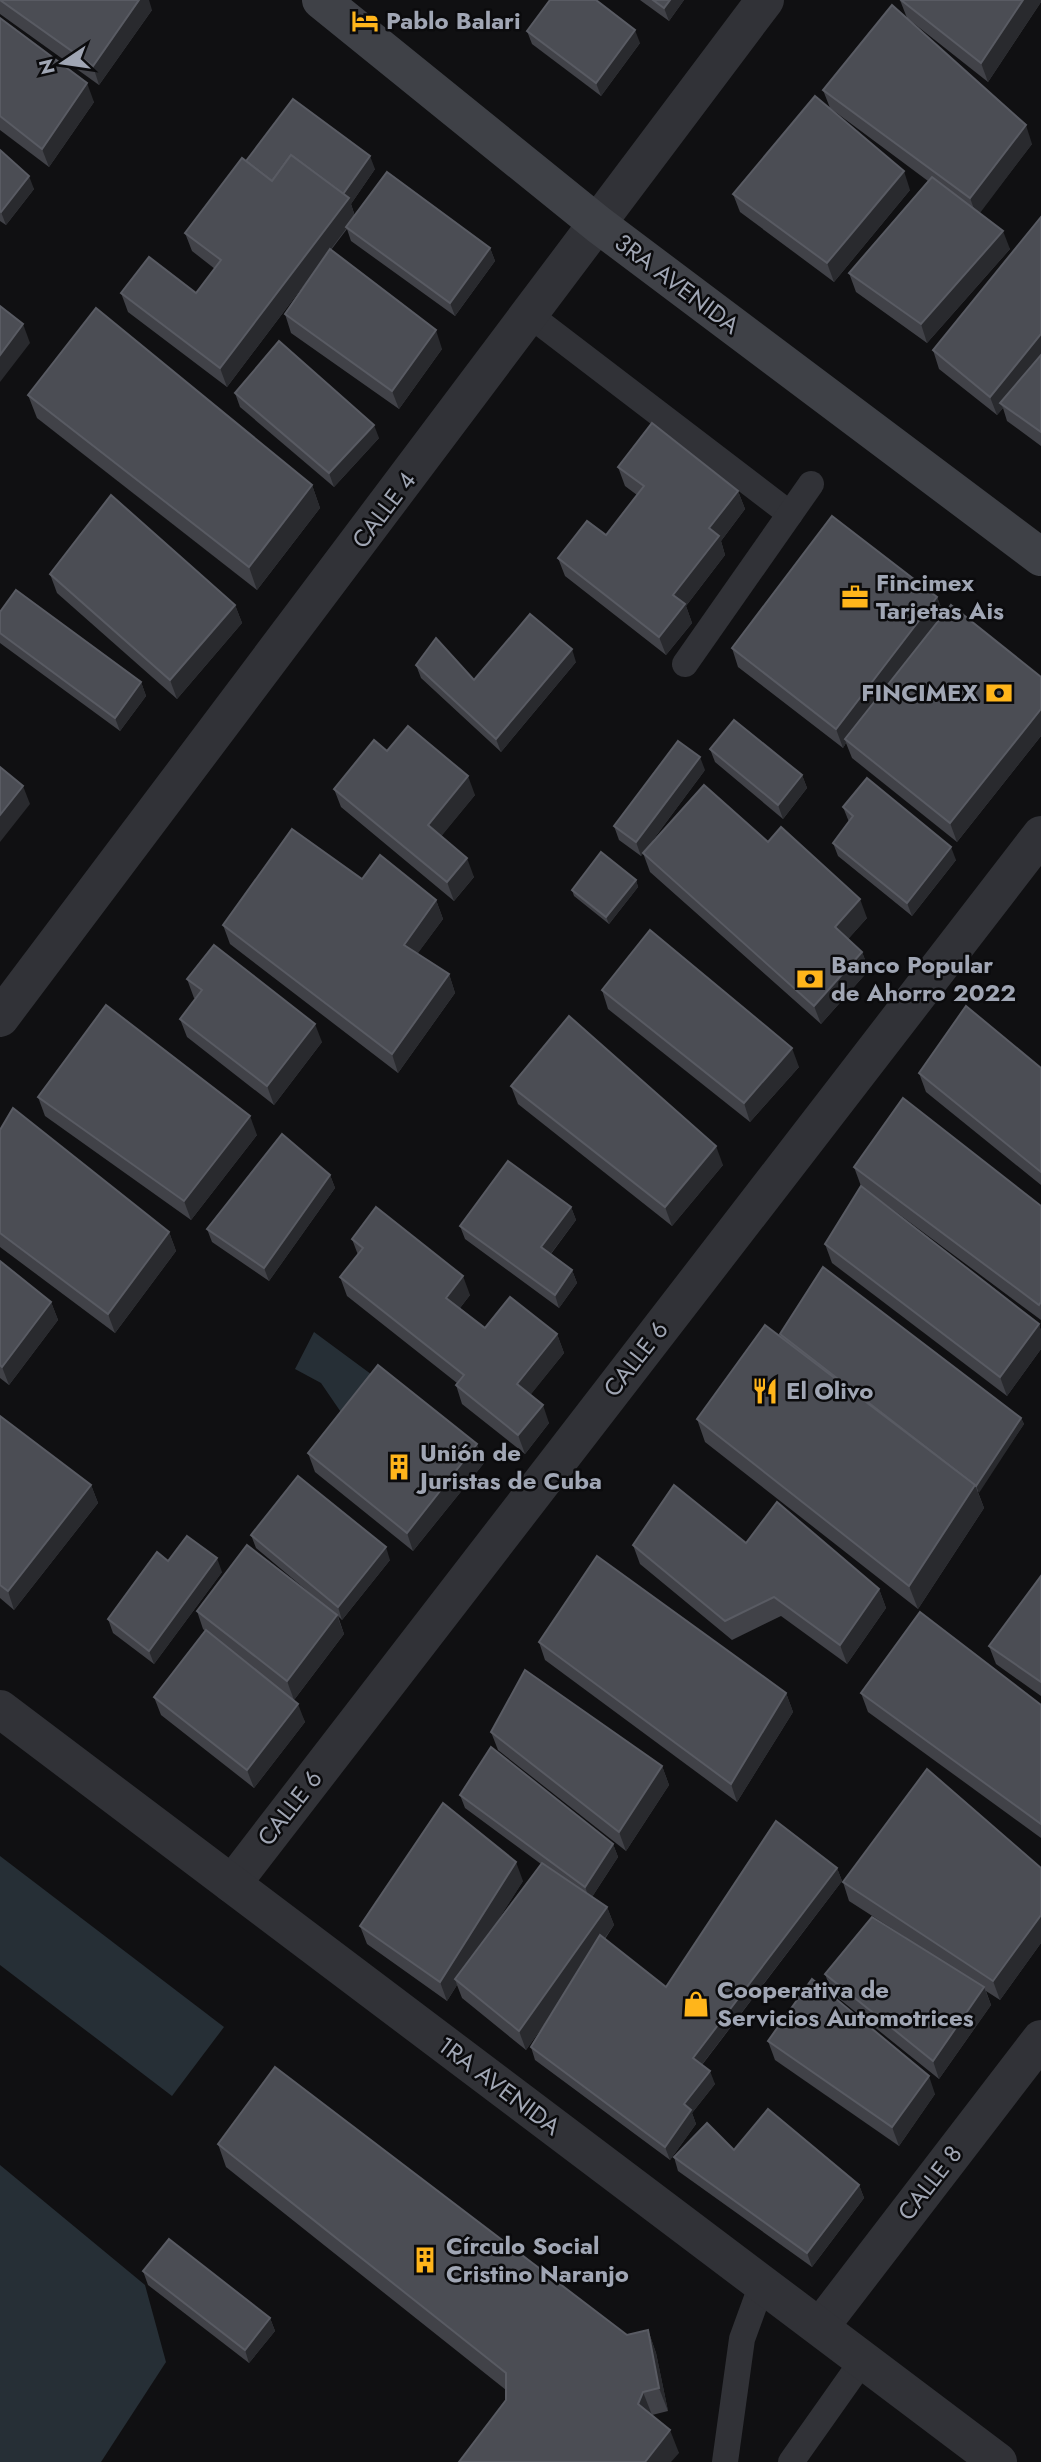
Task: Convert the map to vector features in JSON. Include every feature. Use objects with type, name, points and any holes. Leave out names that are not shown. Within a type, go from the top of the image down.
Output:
[{"type":"main road","name":"3RA AVENIDA","points":[[321,0],[599,225],[1041,557]]},
{"type":"street","name":"CALLE 4","points":[[0,1018],[531,316],[765,0]]},
{"type":"street","name":"CALLE 6","points":[[232,1884],[1041,835]]},
{"type":"street","name":"1RA AVENIDA","points":[[0,1709],[998,2462]]},
{"type":"street","name":"CALLE 8","points":[[820,2327],[1041,2039]]},
{"type":"lane","points":[[531,316],[790,514]]},
{"type":"lane","points":[[685,664],[811,484]]},
{"type":"lane","points":[[725,2462],[742,2339],[762,2284]]},
{"type":"lane","points":[[794,2461],[863,2360]]},
{"type":"shaded area","points":[[314,1332],[379,1380],[347,1421],[321,1383],[295,1369]]},
{"type":"shaded area","points":[[0,1856],[224,2027],[172,2096],[0,1965]]},
{"type":"shaded area","points":[[0,2165],[145,2285],[166,2362],[101,2462],[0,2462]]},
{"type":"building","points":[[0,0],[139,0],[93,66]]},
{"type":"building","points":[[550,0],[596,0],[635,30],[596,83],[527,31]]},
{"type":"building","points":[[653,0],[670,0],[664,8]]},
{"type":"building","points":[[901,0],[1023,0],[981,63]]},
{"type":"building","points":[[892,5],[1026,125],[970,198],[823,90]]},
{"type":"building","points":[[0,18],[87,83],[42,149],[0,116]]},
{"type":"building","points":[[815,96],[904,171],[827,263],[733,194]]},
{"type":"building","points":[[293,99],[370,156],[343,194],[291,155],[272,181],[246,161]]},
{"type":"building","points":[[0,150],[29,176],[1,212],[0,211]]},
{"type":"building","points":[[291,155],[349,198],[220,368],[121,293],[149,257],[196,293],[221,260],[185,233],[242,158],[272,181]]},
{"type":"building","points":[[387,172],[490,248],[450,303],[346,227]]},
{"type":"building","points":[[932,177],[1003,231],[921,324],[849,273]]},
{"type":"building","points":[[1041,217],[1041,334],[990,397],[933,350]]},
{"type":"building","points":[[330,249],[436,330],[392,391],[285,314]]},
{"type":"building","points":[[0,306],[23,324],[0,355]]},
{"type":"building","points":[[96,308],[312,485],[249,567],[28,395]]},
{"type":"building","points":[[279,341],[374,425],[329,473],[235,393]]},
{"type":"building","points":[[1041,355],[1041,432],[1000,403]]},
{"type":"building","points":[[652,423],[738,491],[709,528],[719,536],[673,595],[685,604],[659,637],[558,558],[587,521],[606,535],[644,486],[618,467]]},
{"type":"building","points":[[111,495],[235,605],[170,680],[50,574]]},
{"type":"building","points":[[832,516],[937,597],[836,729],[732,648]]},
{"type":"building","points":[[16,590],[141,682],[115,718],[0,633],[0,612]]},
{"type":"building","points":[[951,605],[1041,677],[1041,709],[950,823],[845,739]]},
{"type":"building","points":[[530,614],[572,649],[496,739],[416,665],[436,638],[474,680]]},
{"type":"building","points":[[734,720],[802,775],[778,805],[710,749]]},
{"type":"building","points":[[408,726],[468,776],[428,825],[467,858],[447,882],[334,789],[374,740],[387,751]]},
{"type":"building","points":[[678,741],[700,757],[636,842],[614,826]]},
{"type":"building","points":[[0,767],[23,786],[0,815]]},
{"type":"building","points":[[867,778],[951,847],[907,903],[833,843],[853,816],[843,807]]},
{"type":"building","points":[[704,785],[768,842],[781,827],[860,899],[835,927],[862,952],[814,1006],[643,853]]},
{"type":"building","points":[[292,829],[362,879],[380,855],[436,900],[404,945],[449,974],[392,1054],[223,925]]},
{"type":"building","points":[[601,852],[636,880],[606,917],[572,890]]},
{"type":"building","points":[[650,930],[792,1048],[744,1103],[602,990]]},
{"type":"building","points":[[214,945],[315,1024],[267,1086],[180,1019],[202,990],[187,979]]},
{"type":"building","points":[[106,1005],[250,1116],[184,1201],[38,1097]]},
{"type":"building","points":[[966,1006],[1041,1068],[1041,1172],[919,1073]]},
{"type":"building","points":[[569,1016],[716,1146],[665,1207],[511,1086]]},
{"type":"building","points":[[903,1098],[1041,1206],[1039,1305],[854,1167]]},
{"type":"building","points":[[13,1108],[169,1232],[108,1314],[0,1233],[0,1130]]},
{"type":"building","points":[[282,1134],[330,1175],[264,1268],[207,1229]]},
{"type":"building","points":[[508,1161],[571,1207],[541,1247],[572,1270],[555,1295],[460,1226]]},
{"type":"building","points":[[861,1186],[1039,1324],[1000,1377],[825,1244]]},
{"type":"building","points":[[376,1207],[463,1276],[446,1298],[485,1328],[510,1297],[557,1334],[517,1384],[543,1405],[518,1435],[456,1385],[464,1375],[340,1277],[363,1248],[352,1239]]},
{"type":"building","points":[[0,1261],[51,1302],[2,1367],[0,1365]]},
{"type":"building","points":[[823,1267],[1021,1418],[976,1486],[780,1334]]},
{"type":"building","points":[[765,1325],[975,1485],[909,1586],[697,1419]]},
{"type":"building","name":"Unión de Juristas de Cuba","points":[[378,1365],[477,1444],[407,1533],[308,1453]]},
{"type":"building","points":[[0,1416],[91,1485],[8,1591],[0,1585]]},
{"type":"building","points":[[298,1476],[386,1547],[338,1607],[251,1535]]},
{"type":"building","points":[[674,1485],[746,1543],[777,1502],[879,1589],[840,1645],[774,1597],[725,1621],[633,1545]]},
{"type":"building","points":[[187,1536],[217,1558],[149,1651],[108,1619],[157,1552],[168,1561]]},
{"type":"building","points":[[247,1545],[337,1615],[287,1681],[197,1611]]},
{"type":"building","points":[[597,1556],[786,1693],[731,1784],[539,1642]]},
{"type":"building","points":[[1041,1576],[1041,1682],[989,1646]]},
{"type":"building","points":[[920,1612],[1041,1705],[1041,1824],[861,1693]]},
{"type":"building","points":[[206,1630],[298,1704],[247,1770],[154,1697]]},
{"type":"building","points":[[525,1670],[662,1766],[619,1832],[491,1732]]},
{"type":"building","points":[[491,1747],[613,1844],[585,1887],[460,1795]]},
{"type":"building","points":[[927,1769],[1041,1868],[1041,1915],[993,1981],[843,1882]]},
{"type":"building","points":[[443,1803],[516,1862],[440,1982],[360,1926]]},
{"type":"building","points":[[776,1821],[837,1868],[693,2058],[710,2071],[684,2104],[691,2110],[665,2147],[531,2047],[600,1935],[666,1987]]},
{"type":"building","points":[[542,1863],[607,1907],[519,2031],[455,1979]]},
{"type":"building","points":[[872,1917],[984,1987],[933,2061],[825,1974]]},
{"type":"building","points":[[812,1979],[929,2076],[892,2127],[768,2041]]},
{"type":"building","name":"Círculo Social Cristino Naranjo","points":[[275,2067],[627,2335],[648,2330],[659,2388],[643,2392],[638,2404],[670,2430],[645,2462],[459,2462],[506,2400],[506,2373],[218,2144]]},
{"type":"building","points":[[768,2109],[859,2185],[807,2253],[674,2157],[707,2123],[734,2150]]},
{"type":"building","points":[[169,2239],[270,2318],[245,2350],[143,2271]]},
{"type":"place","name":"Pablo Balari","points":[[365,21]]},
{"type":"place","name":"Fincimex Tarjetas Ais","points":[[855,597]]},
{"type":"place","name":"FINCIMEX","points":[[999,693]]},
{"type":"place","name":"Banco Popular de Ahorro 2022","points":[[810,979]]},
{"type":"place","name":"El Olivo","points":[[765,1391]]},
{"type":"place","name":"Unión de Juristas de Cuba","points":[[399,1467]]},
{"type":"place","name":"Cooperativa de Servicios Automotrices","points":[[696,2004]]},
{"type":"place","name":"Círculo Social Cristino Naranjo","points":[[425,2260]]}]
